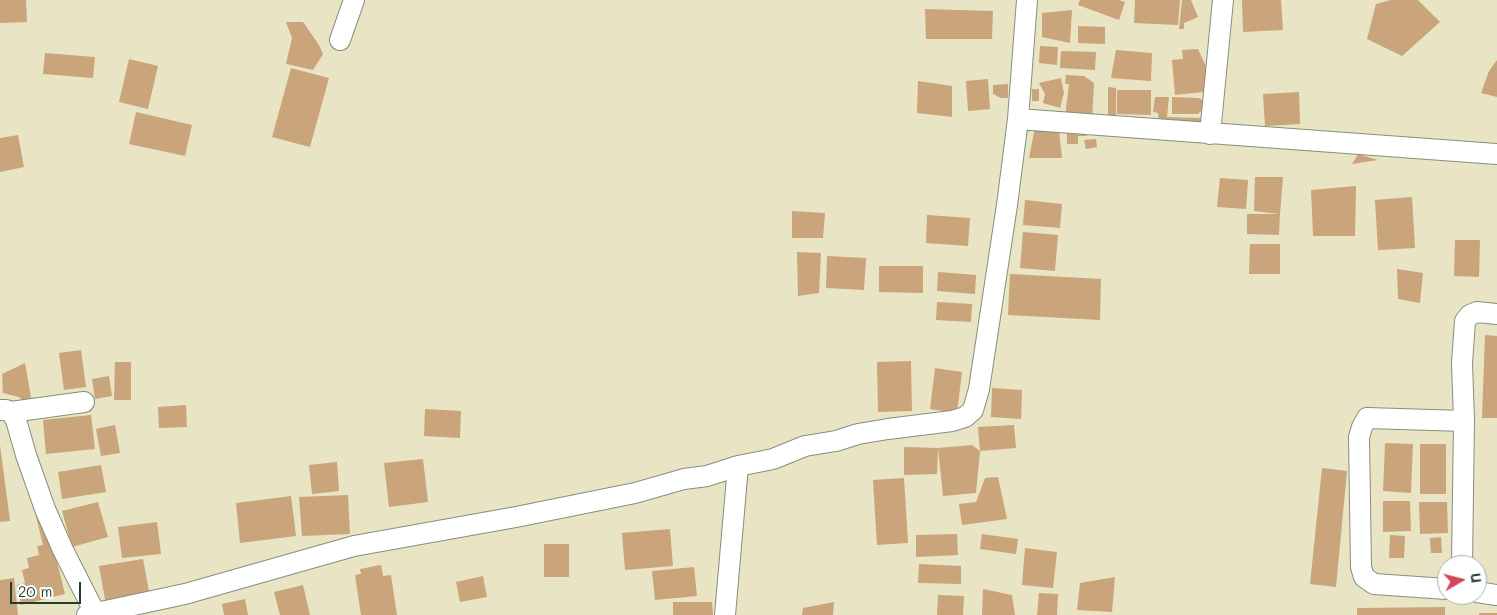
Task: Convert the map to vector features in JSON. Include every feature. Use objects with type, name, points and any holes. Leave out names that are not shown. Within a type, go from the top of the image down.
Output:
[{"type":"street","points":[[340,40],[354,0]]},
{"type":"street","points":[[6,411],[16,420],[45,509],[92,614],[185,594],[354,546],[516,517],[635,493],[684,479],[707,476],[738,466],[774,459],[805,446],[836,442],[858,434],[952,421],[965,417],[974,410],[980,380],[1018,119],[1027,0]]},
{"type":"street","points":[[1210,134],[1223,0]]},
{"type":"street","points":[[1018,119],[1497,154]]},
{"type":"street","points":[[1462,555],[1464,421],[1462,363],[1464,321],[1470,315],[1477,312],[1497,314]]},
{"type":"street","points":[[6,411],[84,402]]},
{"type":"street","points":[[1437,588],[1374,584],[1364,577],[1361,567],[1359,438],[1367,418],[1464,421]]},
{"type":"street","points":[[725,615],[738,466]]},
{"type":"building","points":[[0,0],[26,0],[27,22],[0,23]]},
{"type":"building","points":[[1080,0],[1119,0],[1125,2],[1119,20],[1078,5]]},
{"type":"building","points":[[1135,0],[1180,0],[1178,25],[1134,23]]},
{"type":"building","points":[[1182,0],[1191,0],[1198,17],[1184,23],[1184,29],[1179,29]]},
{"type":"building","points":[[1242,0],[1281,0],[1283,30],[1243,32]]},
{"type":"building","points":[[1391,0],[1418,0],[1440,22],[1402,56],[1367,39],[1376,4]]},
{"type":"building","points":[[925,9],[993,11],[992,39],[926,39]]},
{"type":"building","points":[[1072,10],[1070,43],[1042,37],[1042,13]]},
{"type":"building","points":[[286,22],[303,22],[319,45],[323,54],[313,70],[286,64],[292,38]]},
{"type":"building","points":[[1078,26],[1105,27],[1105,44],[1078,43]]},
{"type":"building","points":[[1040,46],[1058,47],[1057,65],[1039,63]]},
{"type":"building","points":[[1198,49],[1209,73],[1204,92],[1175,95],[1172,60],[1183,59],[1182,50]]},
{"type":"building","points":[[1116,50],[1152,53],[1151,81],[1111,78]]},
{"type":"building","points":[[1061,51],[1096,52],[1095,70],[1060,68]]},
{"type":"building","points":[[45,53],[95,57],[93,78],[43,74]]},
{"type":"building","points":[[129,59],[158,66],[148,109],[119,102]]},
{"type":"building","points":[[1497,60],[1497,97],[1481,93],[1489,71]]},
{"type":"building","points":[[291,68],[329,78],[310,147],[272,137]]},
{"type":"building","points":[[1066,75],[1084,76],[1094,83],[1092,122],[1065,117],[1069,84],[1065,84]]},
{"type":"building","points":[[1061,78],[1064,93],[1060,108],[1043,103],[1045,94],[1039,83]]},
{"type":"building","points":[[988,79],[990,109],[968,111],[966,81]]},
{"type":"building","points":[[918,81],[952,86],[952,117],[917,113]]},
{"type":"building","points":[[1008,84],[1008,98],[1001,98],[993,94],[993,85]]},
{"type":"building","points":[[1108,87],[1116,88],[1116,115],[1108,115]]},
{"type":"building","points":[[1032,89],[1039,89],[1039,101],[1032,101]]},
{"type":"building","points":[[1117,90],[1151,90],[1151,115],[1117,114]]},
{"type":"building","points":[[1210,90],[1207,129],[1160,127],[1158,113],[1153,112],[1155,97],[1169,97],[1167,117],[1201,118],[1206,108],[1206,98],[1202,95]]},
{"type":"building","points":[[1299,92],[1300,124],[1265,126],[1263,94]]},
{"type":"building","points":[[1172,97],[1199,98],[1204,101],[1204,108],[1198,114],[1172,114]]},
{"type":"building","points":[[136,112],[192,125],[185,156],[129,144]]},
{"type":"building","points":[[1036,122],[1059,130],[1062,158],[1029,158]]},
{"type":"building","points":[[1067,127],[1087,127],[1087,136],[1078,136],[1078,144],[1067,144]]},
{"type":"building","points":[[18,135],[24,167],[0,172],[0,138]]},
{"type":"building","points":[[1096,139],[1097,147],[1086,149],[1084,140]]},
{"type":"building","points":[[1358,154],[1378,160],[1352,164]]},
{"type":"building","points":[[1255,177],[1283,177],[1280,214],[1254,211]]},
{"type":"building","points":[[1220,178],[1248,180],[1246,209],[1217,207]]},
{"type":"building","points":[[1356,186],[1355,236],[1313,236],[1311,190]]},
{"type":"building","points":[[1412,197],[1415,248],[1378,250],[1375,200]]},
{"type":"building","points":[[1025,200],[1062,204],[1060,228],[1023,225]]},
{"type":"building","points":[[792,211],[825,213],[823,238],[792,238]]},
{"type":"building","points":[[1247,214],[1280,214],[1279,235],[1247,234]]},
{"type":"building","points":[[927,215],[970,218],[968,246],[926,243]]},
{"type":"building","points":[[1023,232],[1058,235],[1055,271],[1020,268]]},
{"type":"building","points":[[1455,240],[1480,240],[1479,277],[1454,276]]},
{"type":"building","points":[[1250,244],[1280,244],[1280,274],[1249,274]]},
{"type":"building","points":[[797,252],[821,253],[819,293],[798,296]]},
{"type":"building","points":[[827,256],[866,258],[864,290],[826,288]]},
{"type":"building","points":[[879,266],[923,266],[923,293],[879,292]]},
{"type":"building","points":[[1397,269],[1423,273],[1420,303],[1398,299]]},
{"type":"building","points":[[938,272],[976,275],[975,294],[937,291]]},
{"type":"building","points":[[1010,274],[1101,279],[1100,320],[1008,315]]},
{"type":"building","points":[[937,302],[972,304],[971,322],[936,320]]},
{"type":"building","points":[[1485,335],[1497,336],[1497,418],[1482,418]]},
{"type":"building","points":[[81,350],[86,387],[64,390],[59,353]]},
{"type":"building","points":[[911,361],[912,411],[878,412],[877,362]]},
{"type":"building","points":[[115,362],[131,362],[131,400],[114,400]]},
{"type":"building","points":[[25,363],[32,403],[26,404],[19,397],[3,393],[2,374]]},
{"type":"building","points":[[935,368],[962,372],[957,413],[930,409]]},
{"type":"building","points":[[109,376],[112,396],[95,399],[92,379]]},
{"type":"building","points":[[992,388],[1022,390],[1021,419],[991,417]]},
{"type":"building","points":[[186,405],[187,427],[159,428],[158,407]]},
{"type":"building","points":[[425,409],[461,411],[460,438],[424,436]]},
{"type":"building","points":[[91,415],[95,449],[46,454],[43,420]]},
{"type":"building","points":[[115,425],[120,453],[101,456],[96,429]]},
{"type":"building","points":[[1014,425],[1016,448],[980,451],[978,427]]},
{"type":"building","points":[[1385,443],[1413,444],[1411,493],[1383,491]]},
{"type":"building","points":[[1420,444],[1446,444],[1446,494],[1420,494]]},
{"type":"building","points":[[0,445],[10,521],[0,522]]},
{"type":"building","points":[[972,445],[980,451],[976,493],[943,496],[938,448]]},
{"type":"building","points":[[904,447],[938,448],[937,474],[904,475]]},
{"type":"building","points":[[423,459],[428,502],[389,507],[384,463]]},
{"type":"building","points":[[337,462],[339,491],[312,494],[309,465]]},
{"type":"building","points":[[101,465],[106,492],[62,499],[58,472]]},
{"type":"building","points":[[1322,468],[1347,471],[1336,587],[1310,584]]},
{"type":"building","points":[[998,477],[1007,519],[962,525],[959,504],[976,502],[985,478]]},
{"type":"building","points":[[904,478],[908,543],[877,545],[873,480]]},
{"type":"building","points":[[348,495],[350,534],[302,536],[299,497]]},
{"type":"building","points":[[291,496],[296,536],[240,543],[236,503]]},
{"type":"building","points":[[1383,501],[1410,501],[1411,531],[1383,532]]},
{"type":"building","points":[[98,502],[108,537],[72,547],[62,511]]},
{"type":"building","points":[[1419,502],[1447,502],[1448,533],[1420,534]]},
{"type":"building","points":[[45,514],[65,594],[21,605],[17,585],[25,583],[22,570],[29,568],[27,558],[39,555],[37,546],[43,545],[36,516]]},
{"type":"building","points":[[157,522],[161,554],[122,558],[118,527]]},
{"type":"building","points":[[670,529],[673,566],[625,570],[622,533]]},
{"type":"building","points":[[957,534],[958,555],[916,557],[916,535]]},
{"type":"building","points":[[982,534],[1018,539],[1016,554],[980,549]]},
{"type":"building","points":[[1390,535],[1405,536],[1404,558],[1389,558]]},
{"type":"building","points":[[1441,537],[1442,553],[1431,553],[1430,538]]},
{"type":"building","points":[[544,544],[569,544],[569,577],[544,577]]},
{"type":"building","points":[[1025,548],[1057,552],[1053,588],[1022,585]]},
{"type":"building","points":[[143,559],[150,597],[106,605],[99,566]]},
{"type":"building","points":[[919,564],[961,566],[961,584],[918,583]]},
{"type":"building","points":[[381,565],[383,576],[391,575],[397,615],[361,615],[355,575],[361,574],[360,569]]},
{"type":"building","points":[[694,567],[697,596],[655,600],[652,571]]},
{"type":"building","points":[[483,576],[487,597],[460,602],[456,582]]},
{"type":"building","points":[[1115,577],[1112,612],[1077,610],[1080,583]]},
{"type":"building","points":[[14,578],[18,615],[0,615],[0,580]]},
{"type":"building","points":[[303,585],[310,615],[280,615],[274,592]]},
{"type":"building","points":[[983,589],[1012,595],[1015,615],[982,615]]},
{"type":"building","points":[[1039,593],[1058,594],[1057,615],[1037,615]]},
{"type":"building","points":[[938,595],[964,596],[963,615],[937,615]]},
{"type":"building","points":[[245,599],[248,615],[224,615],[222,604]]},
{"type":"building","points":[[673,602],[712,602],[713,615],[673,615]]},
{"type":"building","points":[[834,602],[833,615],[802,615],[803,608]]},
{"type":"building","points":[[1445,607],[1445,615],[1357,615],[1357,608]]},
{"type":"building","points":[[1479,613],[1497,613],[1497,615],[1479,615]]}]
